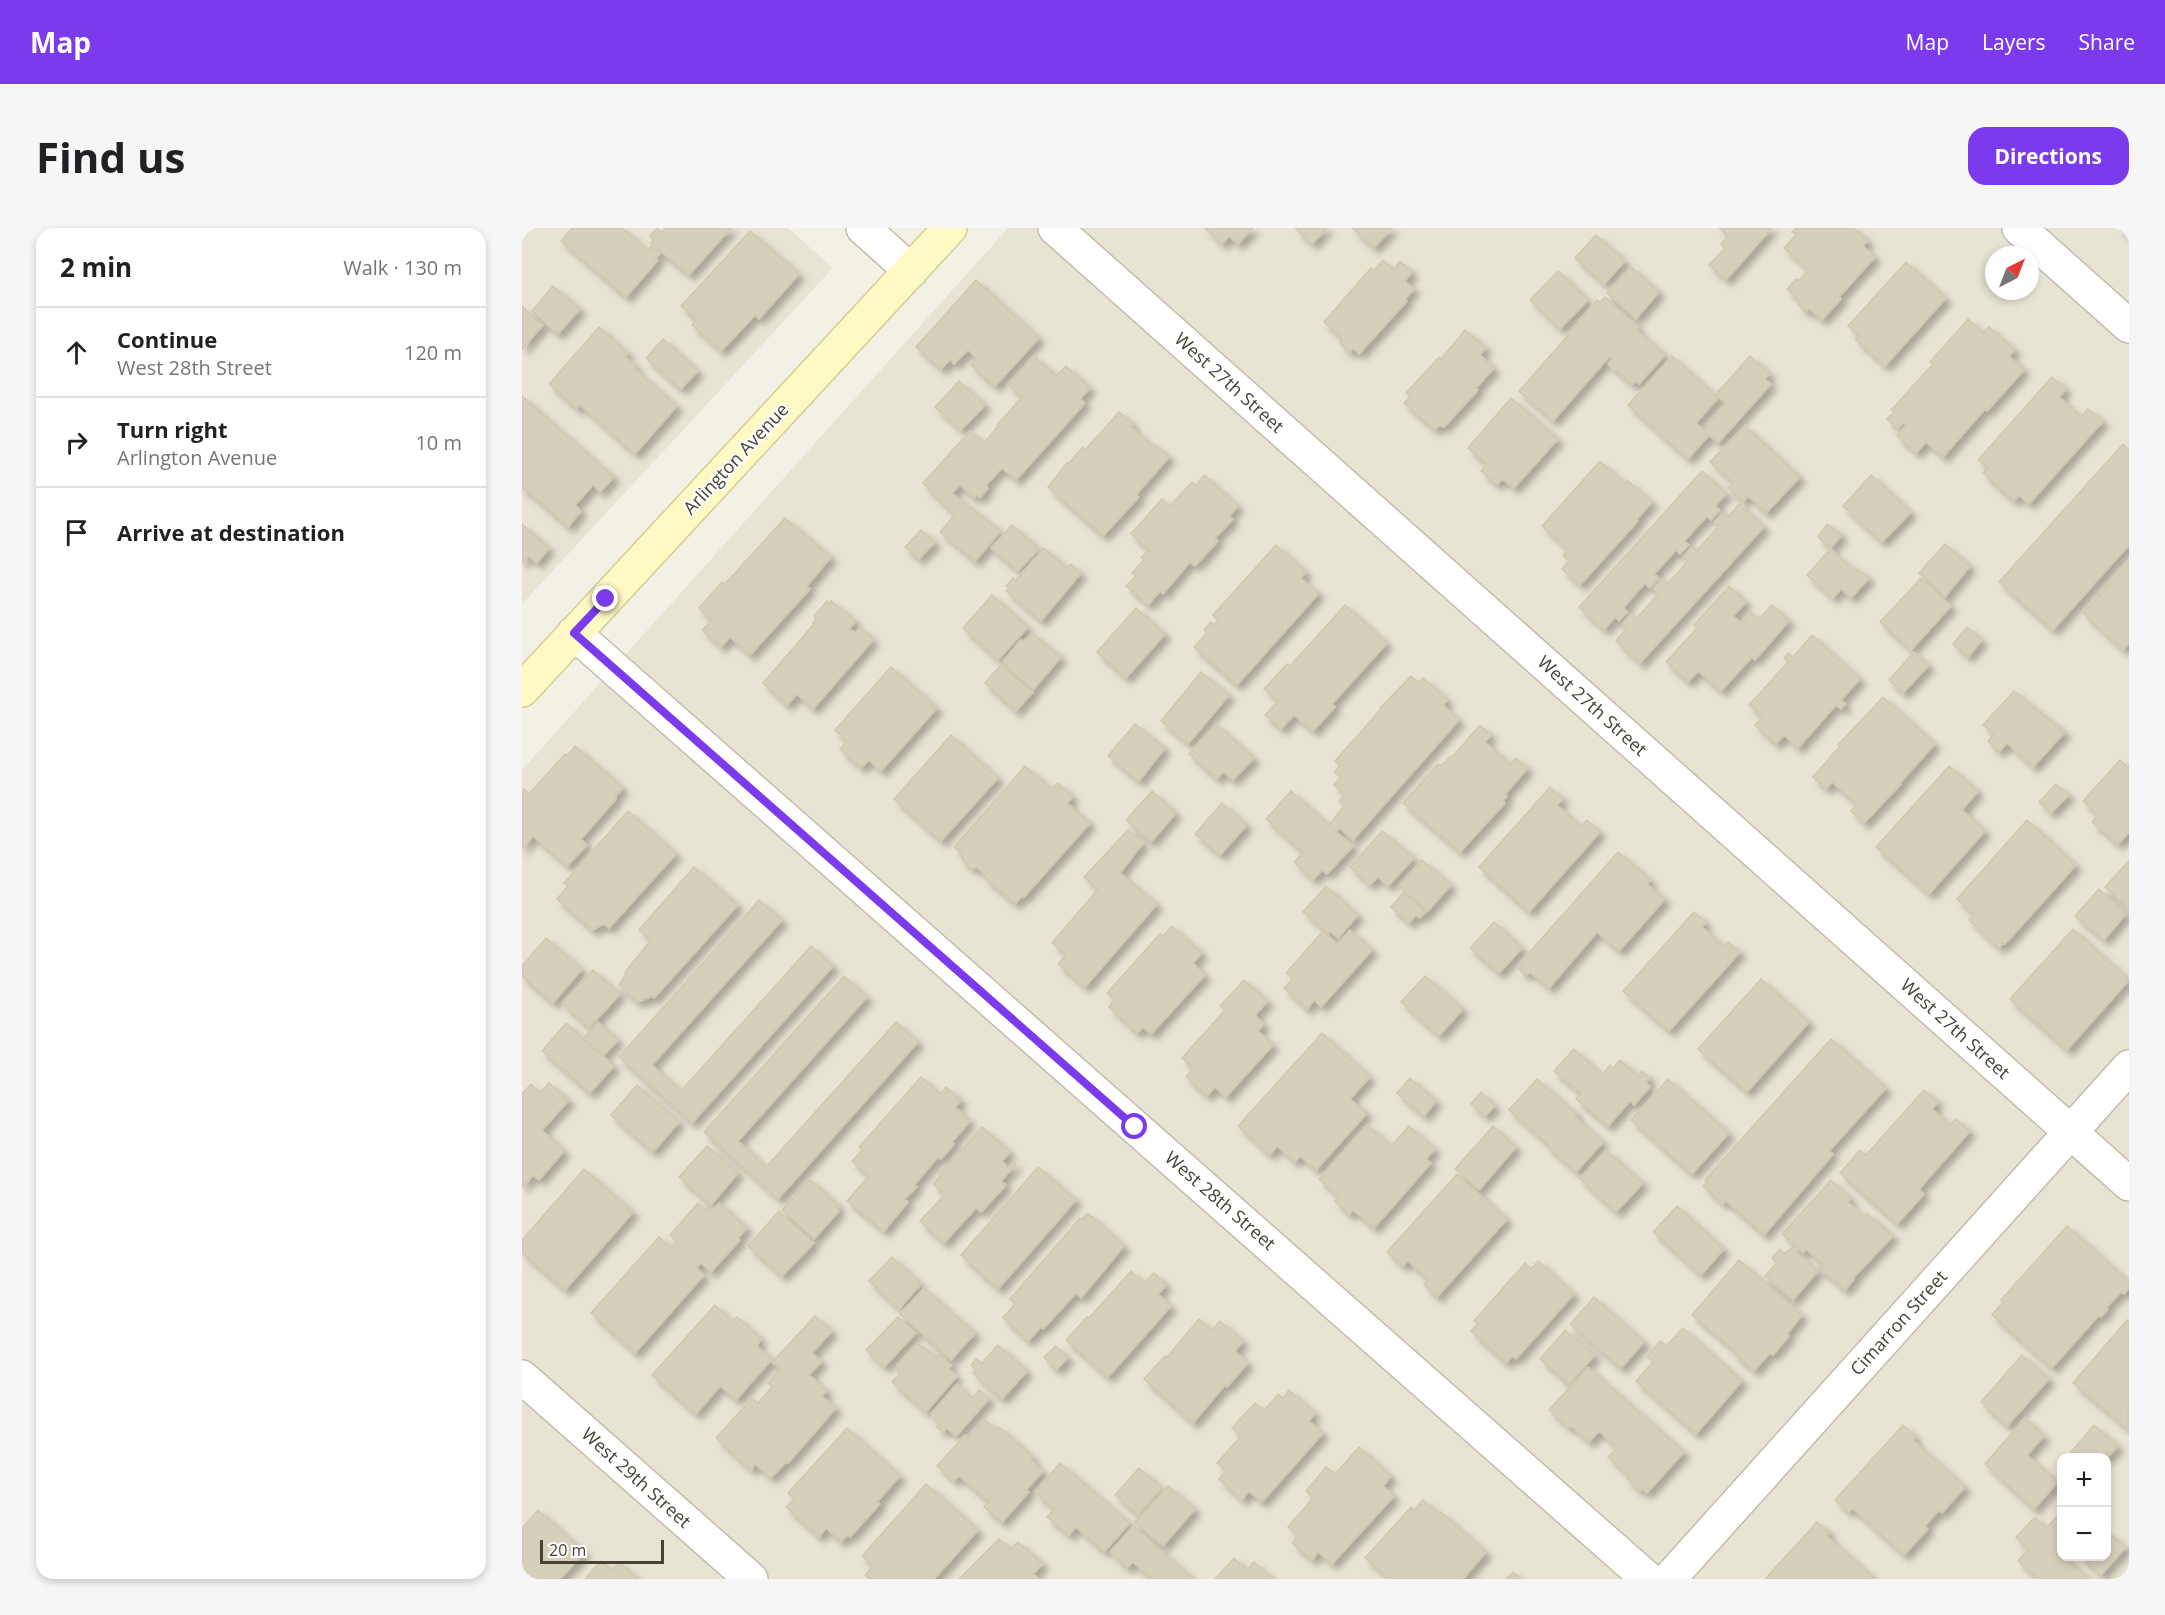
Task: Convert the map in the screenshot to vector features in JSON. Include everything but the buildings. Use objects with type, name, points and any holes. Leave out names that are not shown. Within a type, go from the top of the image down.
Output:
[{"type":"main road","name":"Arlington Avenue","points":[[522,690],[950,228]]},
{"type":"street","points":[[863,228],[911,271]]},
{"type":"street","name":"West 27th Street","points":[[1055,228],[2129,1184]]},
{"type":"street","points":[[2019,228],[2129,326]]},
{"type":"street","name":"West 28th Street","points":[[574,633],[1648,1579]]},
{"type":"street","name":"Cimarron Street","points":[[1669,1579],[2129,1067]]},
{"type":"street","name":"West 29th Street","points":[[522,1377],[750,1579]]},
{"type":"shaded area","points":[[522,228],[788,228],[833,268],[522,604]]},
{"type":"shaded area","points":[[1008,228],[2129,228],[2129,1579],[522,1579],[522,770]]},
{"type":"route","points":[[606,599],[574,633],[1135,1127]]}]
